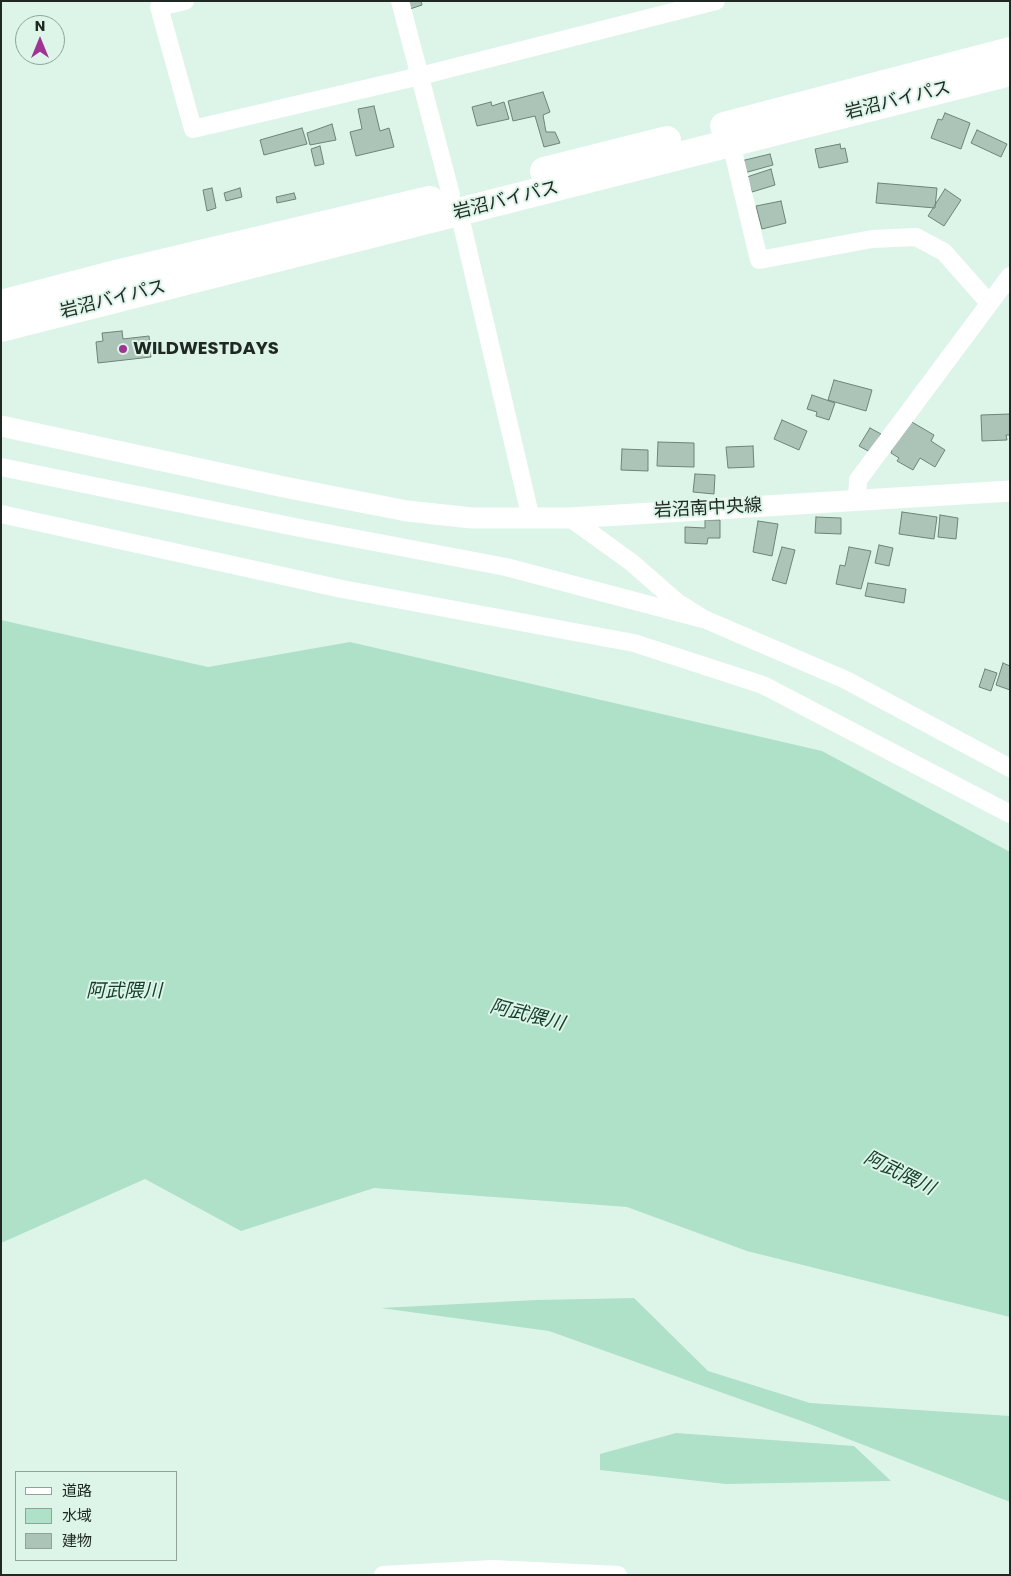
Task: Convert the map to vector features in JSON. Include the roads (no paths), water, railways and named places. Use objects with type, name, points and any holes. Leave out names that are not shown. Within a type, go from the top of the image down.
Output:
[{"type":"highway","name":"岩沼バイパス","points":[[1,328],[1010,51]]},
{"type":"highway","name":"岩沼バイパス","points":[[1,304],[112,275],[455,204],[731,144],[1010,72]]},
{"type":"street","points":[[185,1],[159,8],[193,129],[420,76],[716,1]]},
{"type":"street","points":[[400,1],[455,204],[531,519]]},
{"type":"street","points":[[731,144],[759,260],[872,239],[916,237],[944,252],[989,303]]},
{"type":"street","points":[[857,500],[858,480],[1010,276]]},
{"type":"street","name":"岩沼南中央線","points":[[1,426],[284,487],[407,511],[472,518],[570,518],[1010,491]]},
{"type":"street","points":[[1,467],[300,528],[506,567],[703,619],[846,680],[1010,768]]},
{"type":"street","points":[[1,514],[342,589],[634,643],[763,685],[1010,814]]},
{"type":"street","points":[[570,518],[631,562],[677,602],[703,619]]},
{"type":"street","points":[[383,1575],[492,1569],[618,1575]]},
{"type":"water","name":"阿武隈川","points":[[1,620],[208,667],[350,642],[822,751],[1010,852],[1010,1317],[747,1251],[627,1207],[374,1188],[241,1231],[145,1179],[1,1243]]},
{"type":"water","points":[[634,1298],[708,1371],[810,1403],[1010,1416],[1010,1502],[807,1423],[549,1331],[381,1308],[537,1300]]},
{"type":"water","points":[[676,1433],[854,1446],[891,1481],[726,1484],[600,1470],[600,1454]]},
{"type":"place","name":"WILDWESTDAYS","points":[[123,349]]}]
